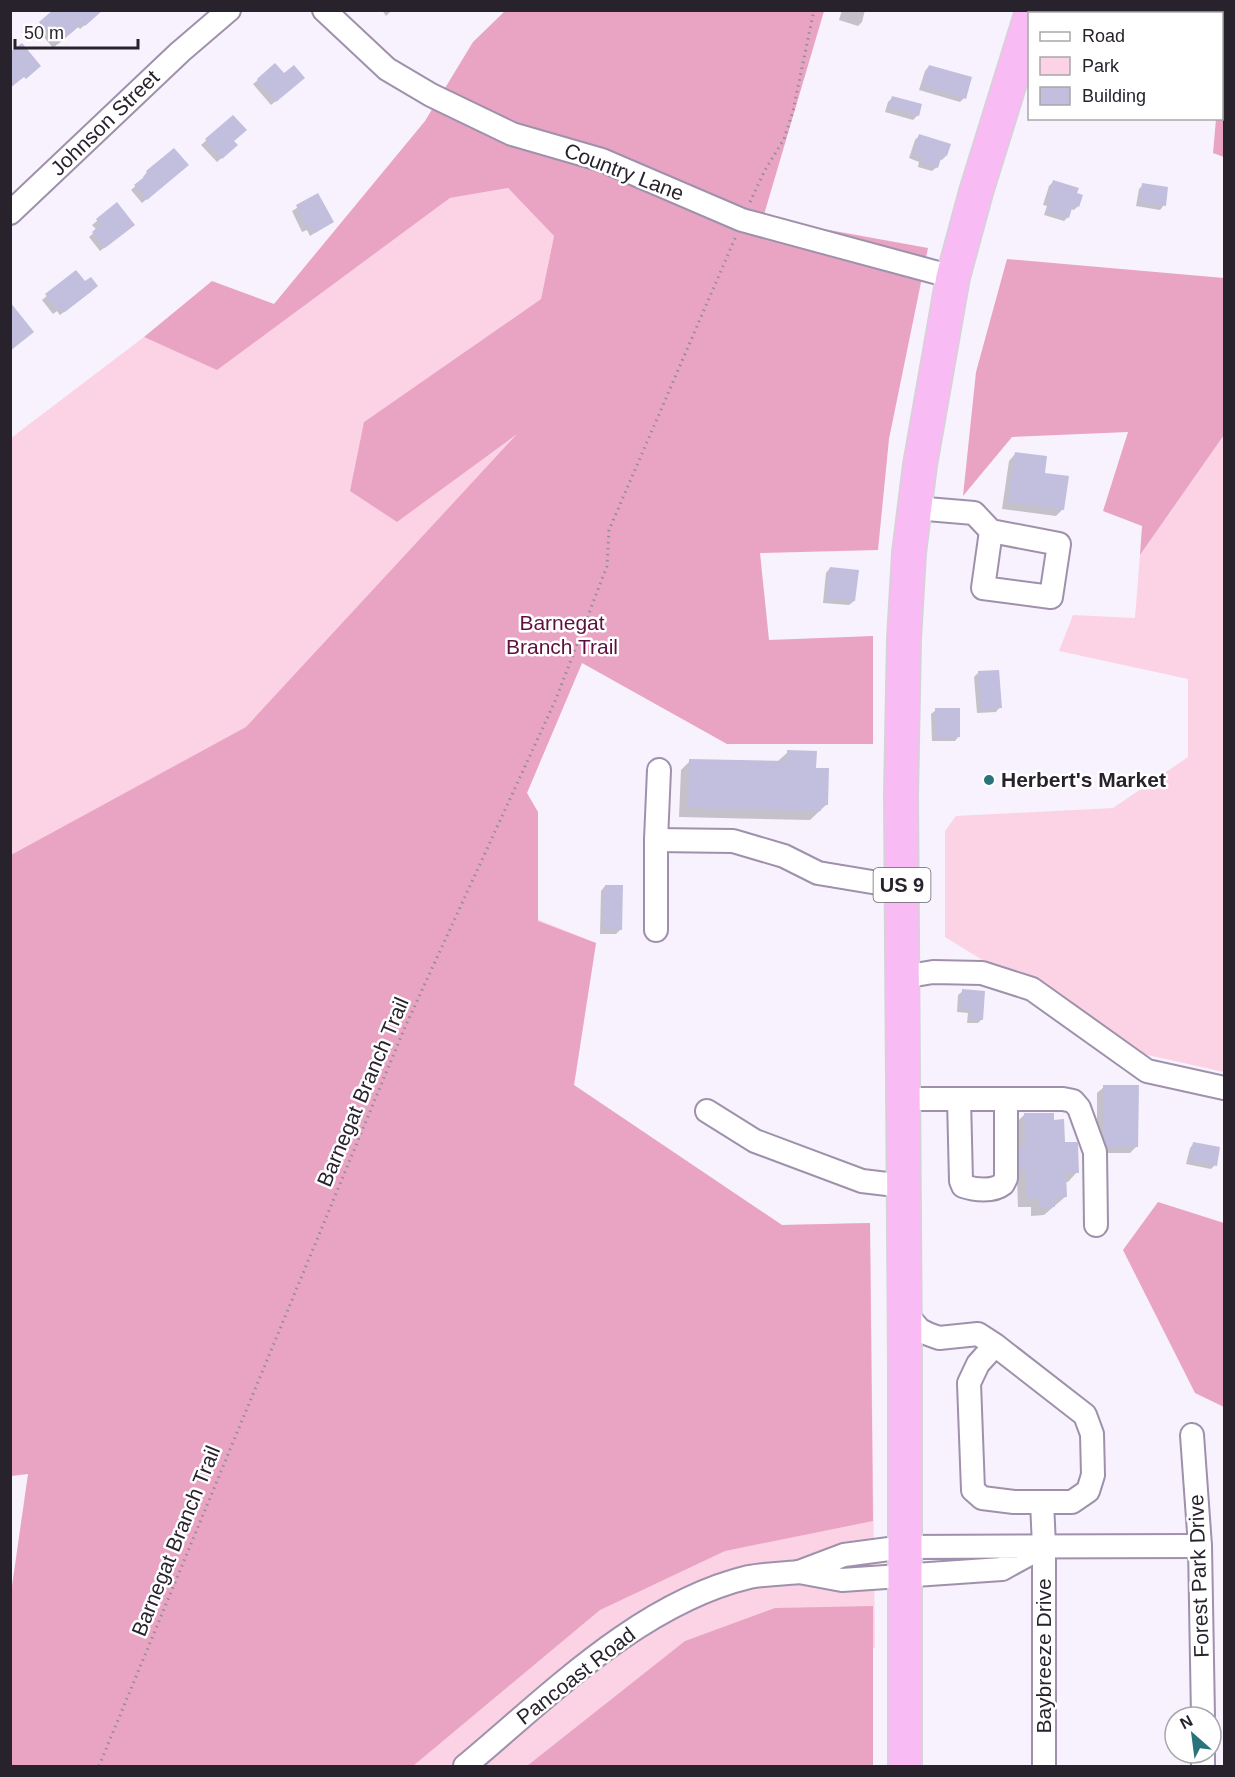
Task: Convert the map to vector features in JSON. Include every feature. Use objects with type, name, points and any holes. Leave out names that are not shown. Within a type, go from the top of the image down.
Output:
[{"type":"highway","name":"US 9","points":[[905,1767],[902,887],[904,639],[909,553],[920,465],[952,277],[1028,24]]},
{"type":"street","name":"Johnson Street","points":[[10,213],[180,52],[229,10]]},
{"type":"street","name":"Country Lane","points":[[324,10],[387,69],[431,95],[512,134],[602,160],[742,220],[952,277]]},
{"type":"street","points":[[915,508],[974,513],[991,531]]},
{"type":"street","points":[[656,930],[659,770]]},
{"type":"street","points":[[656,840],[734,841],[784,856],[818,873],[902,887]]},
{"type":"street","points":[[903,977],[933,972],[982,973],[1032,989],[1147,1071],[1224,1088]]},
{"type":"street","points":[[904,1099],[1063,1098],[1073,1101],[1079,1108],[1095,1152],[1096,1225]]},
{"type":"street","points":[[959,1099],[961,1181],[963,1186],[992,1189],[1003,1184],[1006,1178],[1006,1099]]},
{"type":"street","points":[[707,1110],[755,1141],[775,1149],[862,1181],[904,1186]]},
{"type":"street","points":[[905,1313],[920,1330],[939,1338],[978,1334],[995,1345],[1084,1415],[1092,1434],[1093,1475],[1088,1491],[1072,1502],[982,1498],[972,1490],[969,1383],[978,1364],[995,1345]]},
{"type":"street","name":"Forest Park Drive","points":[[1192,1435],[1200,1546],[1203,1705]]},
{"type":"street","name":"Baybreeze Drive","points":[[1042,1502],[1044,1767]]},
{"type":"street","name":"Pancoast Road","points":[[465,1767],[607,1647],[653,1617],[703,1592],[750,1577],[799,1572],[842,1580],[904,1561],[1002,1569],[1044,1546],[1200,1546]]},
{"type":"path","points":[[747,207],[764,172],[784,140],[794,111],[814,10]]},
{"type":"path","name":"Barnegat Branch Trail","points":[[99,1767],[405,1027],[556,699],[607,566],[609,530],[737,232]]},
{"type":"green space","points":[[505,11],[824,11],[763,218],[928,248],[889,439],[878,550],[760,553],[769,640],[873,636],[873,744],[727,744],[582,663],[527,793],[538,812],[538,921],[596,943],[574,1085],[782,1225],[870,1223],[873,1521],[725,1551],[600,1610],[413,1766],[11,1766],[10,1600],[28,1474],[11,1476],[11,855],[246,727],[517,434],[397,522],[350,491],[364,422],[541,299],[554,236],[508,188],[450,198],[217,370],[144,337],[212,281],[274,304],[425,121],[473,42]]},
{"type":"green space","points":[[824,11],[760,226],[582,663],[482,897],[596,943],[574,1085],[782,1225],[870,1223],[875,1648],[802,1650],[800,1766],[11,1766],[209,1403],[10,1091],[11,438],[144,337],[217,369],[450,198],[508,188],[554,236],[541,299],[364,422],[520,430],[445,561]]},
{"type":"green space","points":[[1224,31],[1224,157],[1213,153],[1216,120],[1223,120]]},
{"type":"green space","points":[[1007,259],[1224,278],[1224,435],[1140,555],[1142,526],[1103,511],[1128,432],[1012,437],[963,496],[976,372]]},
{"type":"green space","points":[[1224,435],[1224,1072],[1130,1051],[945,937],[945,831],[956,816],[1113,808],[1188,757],[1188,679],[1059,651],[1073,615],[1135,618],[1140,555]]},
{"type":"green space","points":[[1158,1202],[1224,1223],[1224,1407],[1195,1393],[1123,1250]]},
{"type":"green space","points":[[873,1606],[873,1766],[527,1766],[685,1641],[775,1608]]},
{"type":"building","points":[[53,10],[103,10],[85,26],[83,23],[58,44],[39,22]]},
{"type":"building","points":[[22,43],[41,66],[26,79],[24,77],[10,88],[10,52]]},
{"type":"building","points":[[275,63],[284,73],[294,65],[305,78],[276,102],[257,79]]},
{"type":"building","points":[[929,65],[972,77],[966,99],[922,86]]},
{"type":"building","points":[[892,96],[922,104],[919,116],[889,108]]},
{"type":"building","points":[[233,115],[247,130],[234,141],[238,145],[222,159],[205,139]]},
{"type":"building","points":[[919,134],[951,144],[947,156],[942,155],[938,168],[921,163],[923,157],[913,154]]},
{"type":"building","points":[[174,148],[189,165],[147,200],[134,185],[148,174],[146,171]]},
{"type":"building","points":[[1053,180],[1079,188],[1077,193],[1083,195],[1079,207],[1073,205],[1069,218],[1047,211],[1050,201],[1047,200]]},
{"type":"building","points":[[1142,183],[1168,187],[1166,206],[1140,202]]},
{"type":"building","points":[[318,193],[334,222],[315,233],[311,226],[307,229],[296,205]]},
{"type":"building","points":[[117,202],[135,225],[105,248],[92,232],[100,225],[96,219]]},
{"type":"building","points":[[76,270],[85,281],[91,277],[98,286],[65,312],[62,308],[58,311],[45,294]]},
{"type":"building","points":[[10,302],[34,332],[10,351]]},
{"type":"building","points":[[1015,452],[1047,456],[1045,473],[1069,476],[1064,510],[1008,502]]},
{"type":"building","points":[[830,567],[859,570],[855,601],[826,599]]},
{"type":"building","points":[[999,670],[1002,708],[981,710],[978,671]]},
{"type":"building","points":[[935,708],[960,708],[960,737],[935,737]]},
{"type":"building","points":[[787,750],[817,751],[816,768],[829,768],[828,805],[821,805],[821,811],[688,808],[689,759],[787,761]]},
{"type":"building","points":[[605,885],[623,885],[622,930],[603,930]]},
{"type":"building","points":[[962,989],[985,991],[983,1020],[971,1019],[971,1010],[961,1009]]},
{"type":"building","points":[[1103,1085],[1139,1085],[1138,1147],[1107,1147],[1103,1135]]},
{"type":"building","points":[[1024,1113],[1054,1113],[1054,1120],[1064,1119],[1065,1142],[1077,1142],[1078,1144],[1079,1173],[1066,1173],[1067,1197],[1054,1198],[1055,1207],[1040,1207],[1039,1198],[1027,1199],[1026,1169],[1020,1169],[1020,1147],[1025,1146]]},
{"type":"building","points":[[1193,1142],[1220,1147],[1217,1166],[1190,1160]]},
{"type":"place","name":"Herbert's Market","points":[[989,780]]}]
